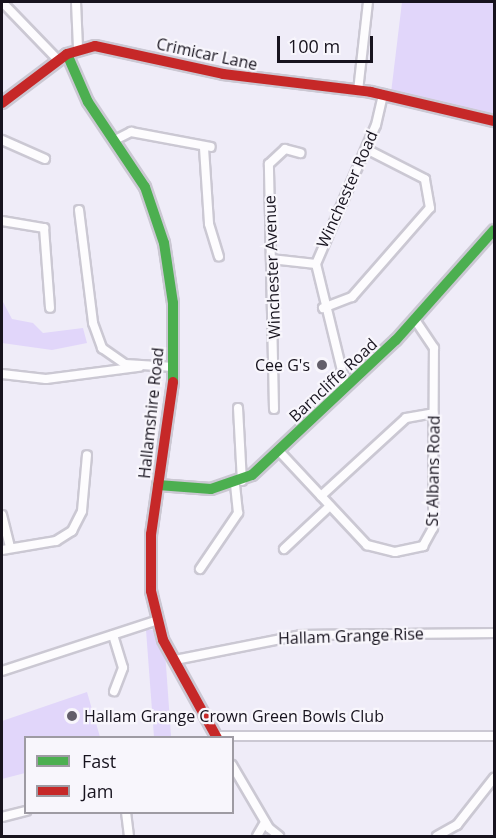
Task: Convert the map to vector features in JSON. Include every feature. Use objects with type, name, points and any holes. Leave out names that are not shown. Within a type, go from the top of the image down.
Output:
[{"type":"street","points":[[2,2],[62,57]]},
{"type":"street","points":[[76,2],[78,48]]},
{"type":"street","points":[[358,90],[368,2]]},
{"type":"street","name":"Crimicar Lane","points":[[2,104],[62,57],[78,48],[103,47],[223,74],[383,94],[495,121]]},
{"type":"street","name":"Hallamshire Road","points":[[62,57],[88,102],[117,139],[145,187],[164,243],[173,303],[174,367],[158,485],[151,567],[155,621]]},
{"type":"street","name":"Winchester Road","points":[[346,387],[323,308],[315,264],[366,148],[383,94]]},
{"type":"street","points":[[117,139],[131,132],[208,148],[208,224],[219,256]]},
{"type":"street","points":[[2,140],[45,159]]},
{"type":"street","points":[[323,308],[352,297],[430,208],[425,179],[366,148]]},
{"type":"street","name":"Winchester Avenue","points":[[274,409],[269,164],[285,149],[300,153]]},
{"type":"street","points":[[79,210],[98,340],[125,364],[139,367],[174,367]]},
{"type":"street","points":[[2,221],[44,228],[50,308]]},
{"type":"street","name":"Barncliffe Road","points":[[158,485],[198,490],[238,482],[279,451],[415,320],[493,233]]},
{"type":"street","points":[[271,259],[315,264]]},
{"type":"street","name":"St Albans Road","points":[[279,451],[372,548],[408,552],[423,546],[433,528],[433,342],[415,320]]},
{"type":"street","points":[[120,372],[125,364]]},
{"type":"street","points":[[2,374],[46,380],[120,372],[139,367]]},
{"type":"street","points":[[200,568],[210,562],[238,513],[238,408]]},
{"type":"street","points":[[321,496],[406,418],[434,413]]},
{"type":"street","points":[[2,515],[6,548],[56,541],[72,531],[82,511],[87,455]]},
{"type":"street","points":[[284,549],[330,506]]},
{"type":"street","points":[[2,670],[155,621],[215,736]]},
{"type":"street","name":"Hallam Grange Rise","points":[[175,660],[301,635],[495,633]]},
{"type":"street","points":[[113,635],[123,668],[114,691]]},
{"type":"street","points":[[234,737],[495,736]]},
{"type":"street","points":[[234,768],[265,822],[279,837]]},
{"type":"street","points":[[437,837],[457,825],[495,778]]},
{"type":"street","points":[[2,817],[24,812]]},
{"type":"street","points":[[126,814],[129,837]]},
{"type":"street","points":[[256,837],[265,822]]},
{"type":"shaded area","points":[[402,2],[494,2],[494,118],[391,93]]},
{"type":"shaded area","points":[[2,300],[12,319],[33,323],[43,333],[83,328],[87,343],[52,350],[2,343]]},
{"type":"shaded area","points":[[146,630],[154,630],[165,651],[171,736],[154,736]]},
{"type":"shaded area","points":[[87,692],[100,736],[24,736],[24,773],[2,779],[2,721]]},
{"type":"traffic: fast","points":[[67,54],[88,102],[145,187],[164,243],[173,303],[173,382]]},
{"type":"traffic: fast","points":[[158,485],[211,489],[252,475],[396,340],[494,230]]},
{"type":"traffic: jam","points":[[2,103],[67,54],[95,46],[223,74],[371,92],[494,121]]},
{"type":"traffic: jam","points":[[173,382],[151,534],[151,591],[163,640],[216,736]]},
{"type":"place","name":"Cee G's","points":[[322,365]]},
{"type":"place","name":"Hallam Grange Crown Green Bowls Club","points":[[72,716]]}]
